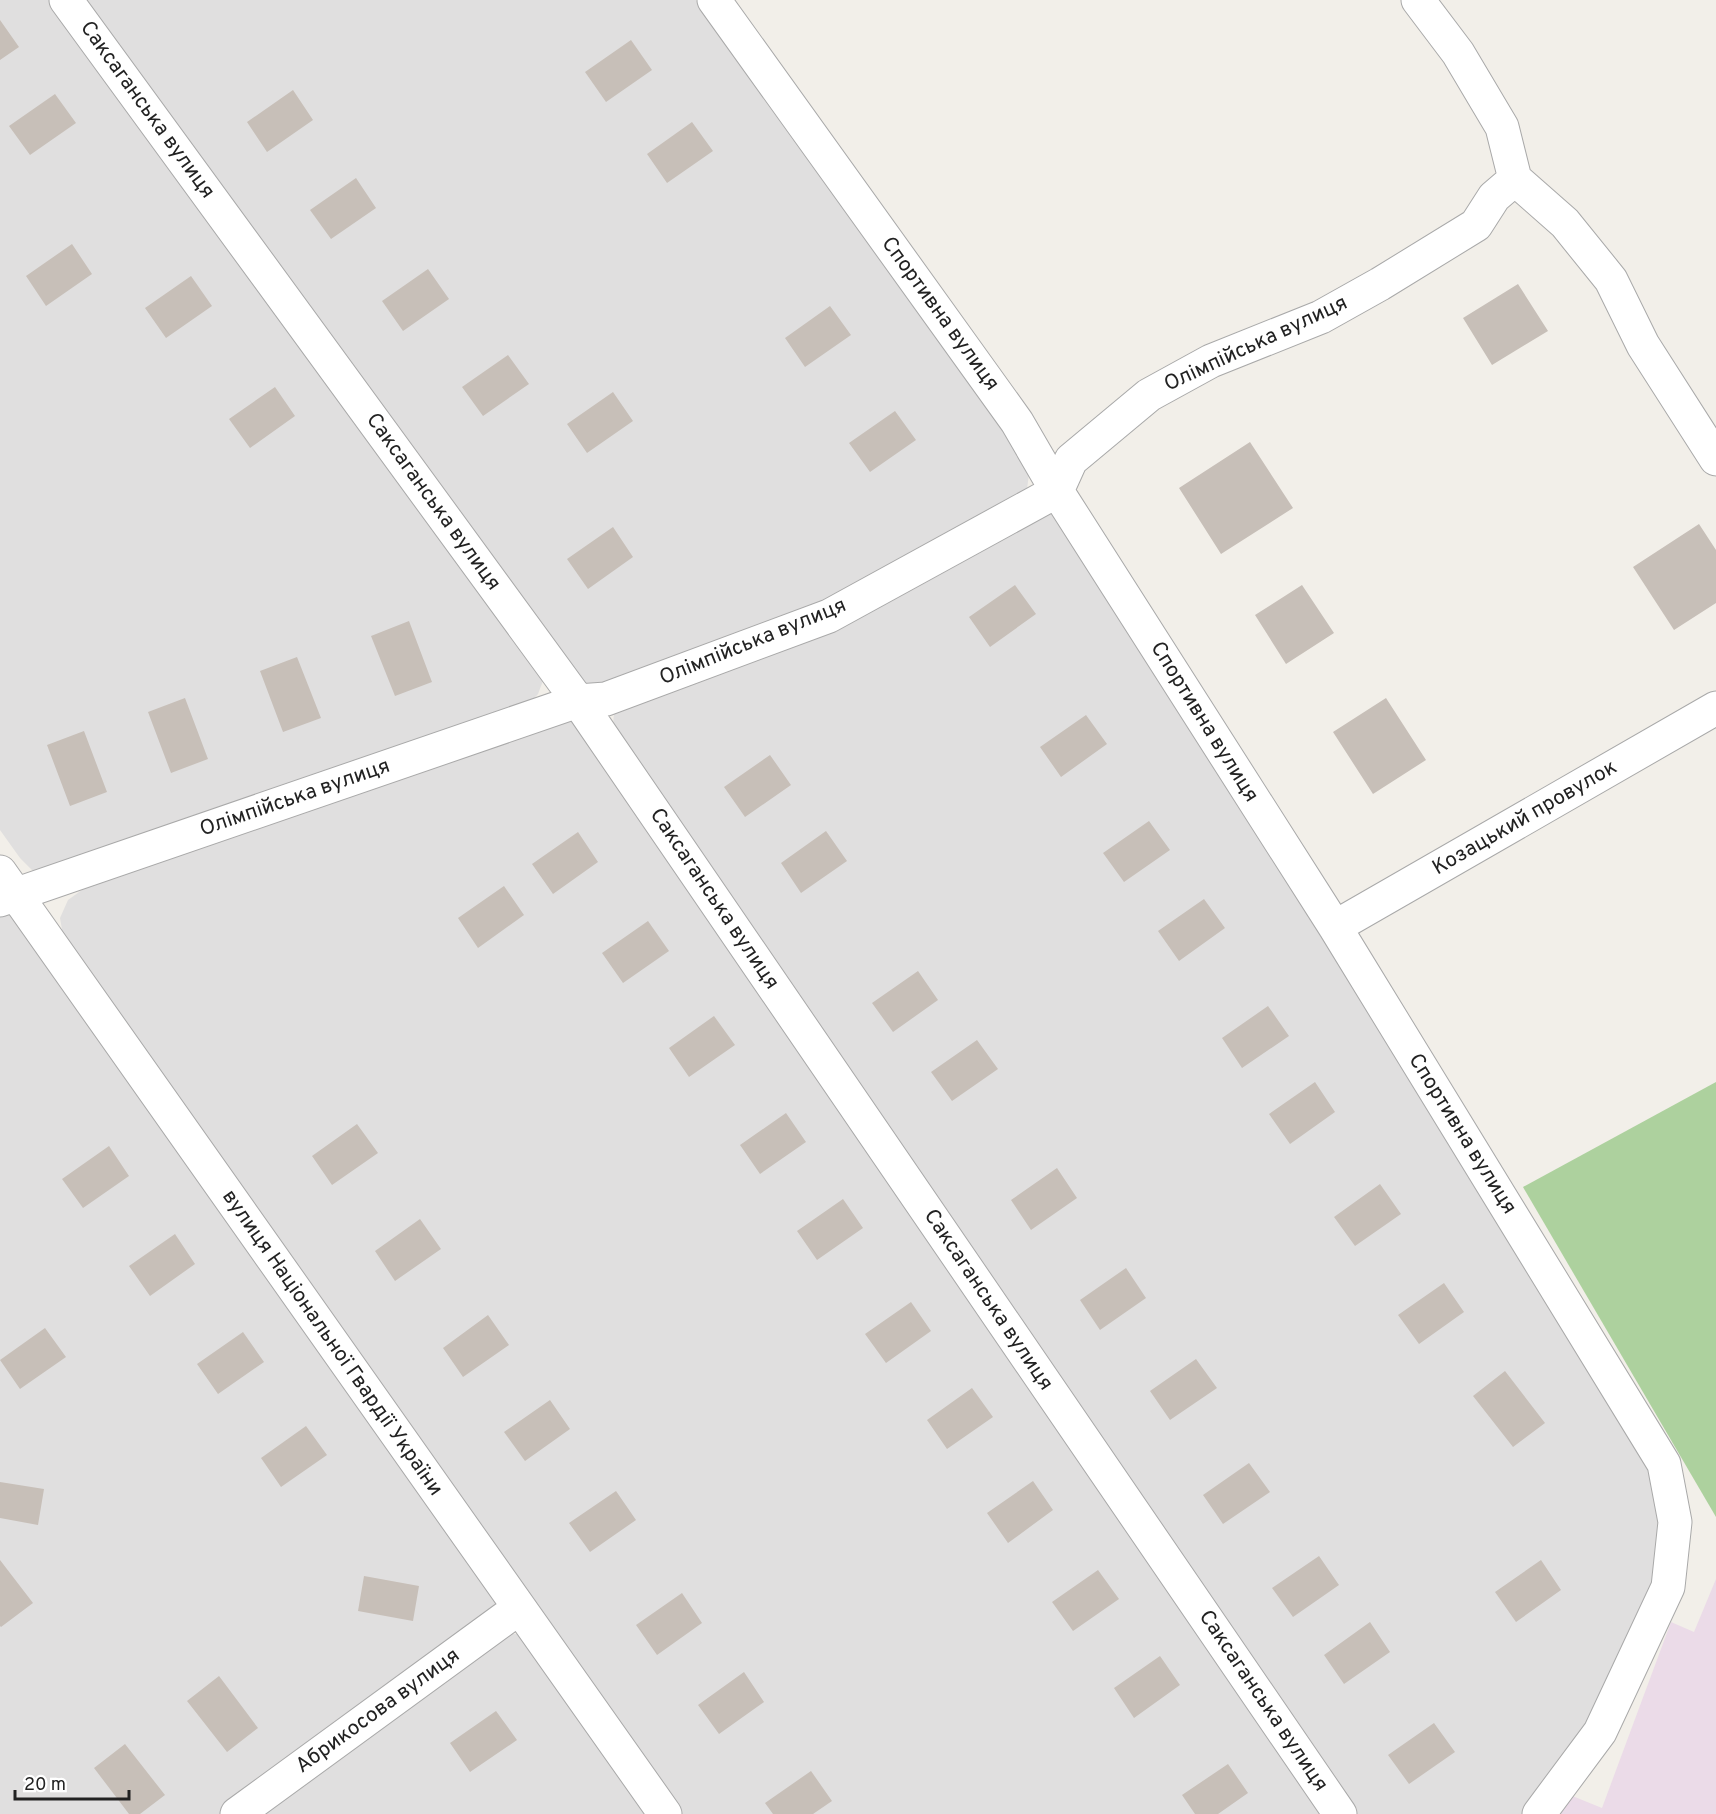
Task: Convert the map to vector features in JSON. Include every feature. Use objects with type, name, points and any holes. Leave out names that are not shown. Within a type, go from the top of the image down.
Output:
[{"type":"street","name":"Саксаганська вулиця","points":[[66,0],[578,701],[1340,1814]]},
{"type":"street","name":"Спортивна вулиця","points":[[714,0],[1017,422],[1057,491],[1335,927],[1664,1464],[1676,1522],[1668,1587],[1600,1732],[1539,1814]]},
{"type":"street","points":[[1418,0],[1458,53],[1502,127],[1515,179],[1566,223],[1611,280],[1643,345],[1716,459]]},
{"type":"street","name":"Олімпійська вулиця","points":[[5,888],[578,701],[606,699],[829,616],[1057,491],[1071,460],[1149,396],[1210,361],[1321,316],[1380,284],[1476,225],[1494,197],[1515,179]]},
{"type":"street","name":"Козацький провулок","points":[[1335,927],[1716,708]]},
{"type":"street","name":"вулиця Національної Гвардії України","points":[[5,888],[665,1814]]},
{"type":"street","name":"Абрикосова вулиця","points":[[237,1814],[519,1608]]},
{"type":"shaded area","points":[[0,0],[55,0],[544,678],[538,694],[528,705],[50,872],[33,871],[20,858],[0,830]]},
{"type":"shaded area","points":[[79,0],[696,0],[1022,449],[1030,467],[1027,489],[842,596],[588,690]]},
{"type":"shaded area","points":[[1046,511],[1056,515],[1649,1456],[1660,1488],[1659,1566],[1588,1724],[1524,1814],[1354,1814],[613,726],[614,712]]},
{"type":"shaded area","points":[[559,719],[574,722],[1328,1814],[680,1814],[63,935],[60,918],[68,900],[86,887]]},
{"type":"shaded area","points":[[10,915],[22,919],[496,1597],[494,1610],[485,1621],[220,1814],[0,1814],[0,916]]},
{"type":"shaded area","points":[[1716,1579],[1716,1814],[1557,1814],[1565,1793],[1602,1808],[1671,1622],[1694,1632]]},
{"type":"shaded area","points":[[508,1634],[522,1634],[655,1814],[257,1814]]},
{"type":"green space","points":[[1716,1082],[1716,1517],[1523,1187]]},
{"type":"building","points":[[0,20],[19,47],[0,60]]},
{"type":"building","points":[[631,40],[652,70],[606,102],[585,72]]},
{"type":"building","points":[[293,90],[313,120],[267,152],[247,122]]},
{"type":"building","points":[[55,94],[76,123],[30,155],[9,126]]},
{"type":"building","points":[[692,122],[713,151],[667,183],[647,154]]},
{"type":"building","points":[[356,178],[376,208],[331,239],[310,210]]},
{"type":"building","points":[[72,244],[92,274],[46,306],[26,276]]},
{"type":"building","points":[[428,269],[449,299],[403,331],[382,301]]},
{"type":"building","points":[[191,276],[212,306],[166,338],[145,308]]},
{"type":"building","points":[[1518,284],[1548,331],[1492,365],[1463,318]]},
{"type":"building","points":[[830,306],[851,335],[805,367],[785,338]]},
{"type":"building","points":[[508,355],[529,384],[483,416],[462,387]]},
{"type":"building","points":[[275,387],[295,416],[250,448],[229,419]]},
{"type":"building","points":[[613,392],[633,421],[587,453],[567,424]]},
{"type":"building","points":[[895,411],[916,440],[870,472],[849,443]]},
{"type":"building","points":[[1250,442],[1293,508],[1221,554],[1179,488]]},
{"type":"building","points":[[1699,524],[1716,550],[1716,603],[1674,630],[1633,567]]},
{"type":"building","points":[[613,527],[633,557],[588,589],[567,559]]},
{"type":"building","points":[[1015,585],[1036,614],[990,647],[969,617]]},
{"type":"building","points":[[1302,585],[1334,633],[1286,664],[1255,615]]},
{"type":"building","points":[[409,621],[432,682],[395,696],[371,636]]},
{"type":"building","points":[[297,657],[321,718],[283,732],[260,671]]},
{"type":"building","points":[[185,698],[208,759],[171,773],[148,712]]},
{"type":"building","points":[[1386,698],[1426,760],[1373,794],[1333,732]]},
{"type":"building","points":[[1086,715],[1107,744],[1061,777],[1040,747]]},
{"type":"building","points":[[84,731],[107,792],[70,806],[47,745]]},
{"type":"building","points":[[770,755],[791,785],[745,817],[724,787]]},
{"type":"building","points":[[1149,821],[1170,850],[1124,882],[1103,853]]},
{"type":"building","points":[[826,831],[847,861],[801,893],[781,863]]},
{"type":"building","points":[[578,832],[598,862],[553,894],[532,864]]},
{"type":"building","points":[[504,886],[524,915],[478,948],[458,918]]},
{"type":"building","points":[[1204,899],[1225,928],[1179,961],[1158,931]]},
{"type":"building","points":[[648,921],[669,951],[623,983],[602,953]]},
{"type":"building","points":[[918,971],[938,1000],[893,1032],[872,1003]]},
{"type":"building","points":[[1268,1006],[1289,1036],[1242,1068],[1222,1038]]},
{"type":"building","points":[[714,1016],[735,1045],[689,1077],[669,1048]]},
{"type":"building","points":[[977,1040],[998,1069],[952,1101],[931,1072]]},
{"type":"building","points":[[1315,1082],[1335,1112],[1290,1144],[1269,1114]]},
{"type":"building","points":[[786,1113],[806,1142],[760,1174],[740,1145]]},
{"type":"building","points":[[357,1124],[378,1153],[332,1185],[312,1156]]},
{"type":"building","points":[[109,1146],[129,1176],[83,1208],[62,1179]]},
{"type":"building","points":[[1057,1168],[1077,1198],[1031,1230],[1011,1200]]},
{"type":"building","points":[[1380,1184],[1401,1214],[1355,1246],[1334,1217]]},
{"type":"building","points":[[843,1199],[863,1228],[817,1260],[797,1231]]},
{"type":"building","points":[[420,1219],[441,1249],[395,1281],[375,1251]]},
{"type":"building","points":[[175,1234],[195,1264],[150,1296],[129,1266]]},
{"type":"building","points":[[1126,1268],[1146,1298],[1100,1330],[1080,1300]]},
{"type":"building","points":[[1444,1283],[1464,1312],[1419,1344],[1398,1315]]},
{"type":"building","points":[[911,1302],[931,1331],[886,1363],[865,1334]]},
{"type":"building","points":[[488,1315],[509,1345],[463,1377],[443,1348]]},
{"type":"building","points":[[45,1328],[66,1357],[20,1389],[0,1360]]},
{"type":"building","points":[[243,1332],[264,1362],[218,1394],[197,1364]]},
{"type":"building","points":[[1196,1359],[1217,1388],[1170,1420],[1150,1391]]},
{"type":"building","points":[[1505,1371],[1545,1423],[1513,1447],[1473,1396]]},
{"type":"building","points":[[972,1388],[993,1417],[947,1449],[927,1420]]},
{"type":"building","points":[[550,1400],[570,1429],[525,1461],[504,1432]]},
{"type":"building","points":[[306,1426],[327,1455],[281,1487],[261,1458]]},
{"type":"building","points":[[1249,1463],[1270,1492],[1223,1524],[1203,1495]]},
{"type":"building","points":[[1033,1481],[1053,1510],[1008,1543],[987,1513]]},
{"type":"building","points":[[0,1482],[44,1489],[38,1525],[0,1518]]},
{"type":"building","points":[[616,1491],[636,1520],[590,1552],[569,1523]]},
{"type":"building","points":[[1319,1556],[1339,1585],[1293,1617],[1272,1588]]},
{"type":"building","points":[[0,1560],[33,1603],[1,1627],[0,1626]]},
{"type":"building","points":[[1541,1560],[1561,1590],[1516,1622],[1495,1592]]},
{"type":"building","points":[[1098,1570],[1119,1599],[1073,1631],[1052,1602]]},
{"type":"building","points":[[364,1576],[419,1586],[413,1621],[358,1611]]},
{"type":"building","points":[[682,1593],[702,1623],[657,1655],[636,1625]]},
{"type":"building","points":[[1370,1622],[1390,1652],[1344,1684],[1324,1655]]},
{"type":"building","points":[[1160,1656],[1180,1685],[1134,1718],[1114,1688]]},
{"type":"building","points":[[744,1672],[764,1702],[719,1734],[698,1705]]},
{"type":"building","points":[[219,1676],[258,1728],[227,1752],[187,1701]]},
{"type":"building","points":[[496,1711],[517,1740],[470,1772],[450,1743]]},
{"type":"building","points":[[1434,1723],[1455,1752],[1409,1784],[1388,1755]]},
{"type":"building","points":[[125,1744],[165,1795],[140,1814],[129,1814],[94,1768]]},
{"type":"building","points":[[1228,1764],[1248,1793],[1218,1814],[1195,1814],[1182,1795]]},
{"type":"building","points":[[811,1771],[832,1801],[813,1814],[773,1814],[765,1803]]}]
